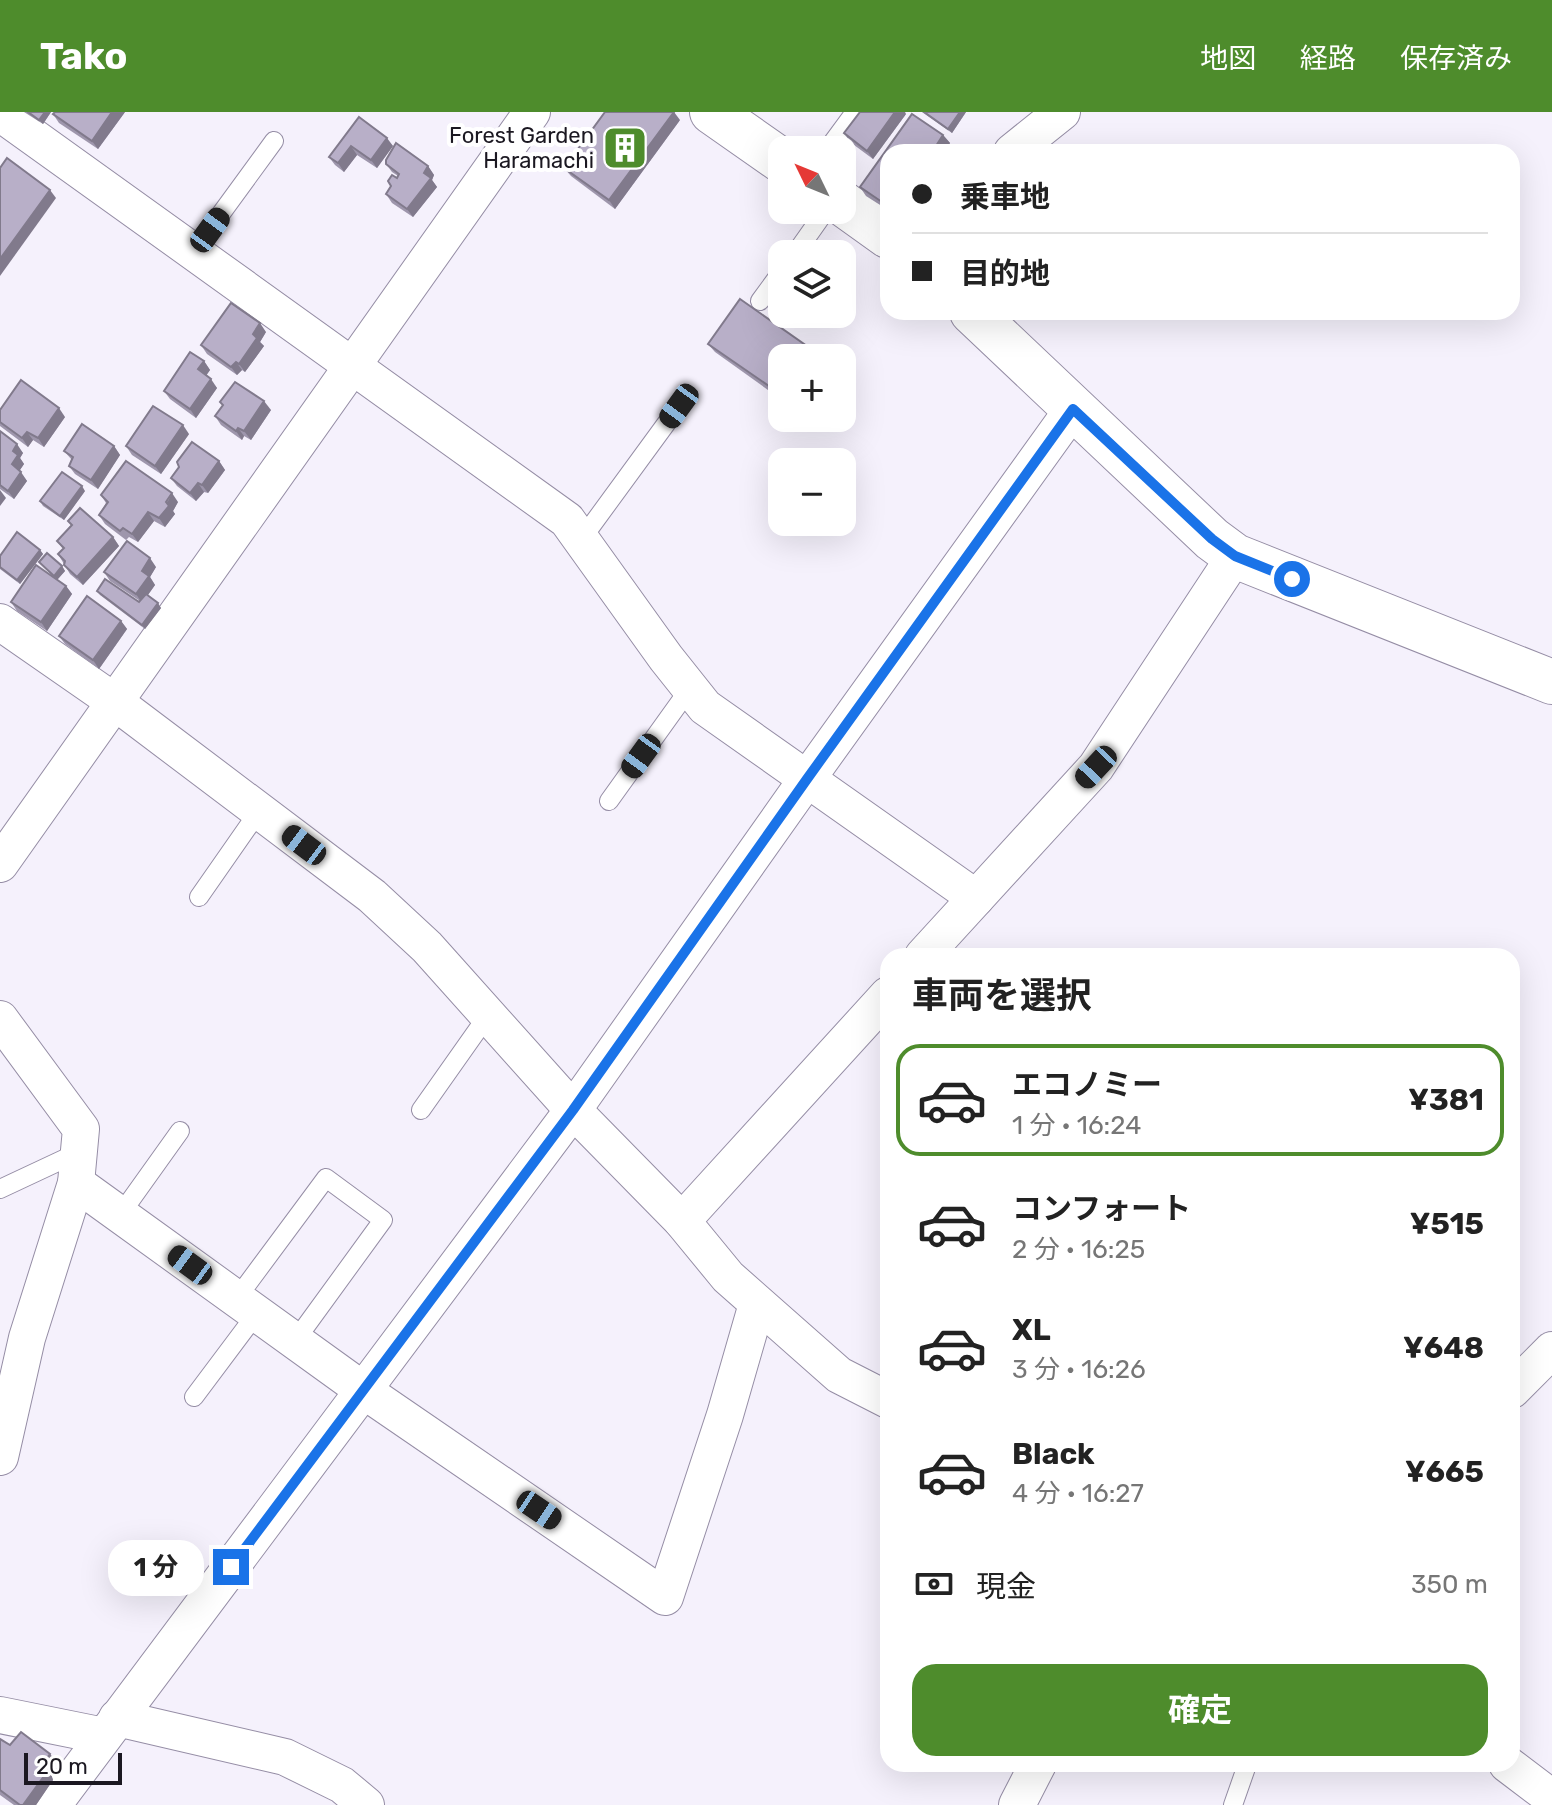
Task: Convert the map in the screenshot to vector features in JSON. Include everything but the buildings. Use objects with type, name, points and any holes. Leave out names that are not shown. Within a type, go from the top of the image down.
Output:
[{"type":"street","points":[[0,864],[532,112]]},
{"type":"street","points":[[712,112],[768,151]]},
{"type":"street","points":[[1022,144],[1062,112]]},
{"type":"street","points":[[0,113],[567,520],[705,707],[976,898]]},
{"type":"street","points":[[856,213],[880,230]]},
{"type":"street","points":[[980,320],[1212,539],[1235,556],[1552,682]]},
{"type":"street","points":[[53,1805],[573,1110],[1073,409]]},
{"type":"street","points":[[930,948],[1096,767],[1235,556]]},
{"type":"street","points":[[0,622],[115,702],[372,896],[427,947],[573,1110],[682,1221],[728,1277],[839,1375],[880,1396]]},
{"type":"street","points":[[682,1221],[880,1004]]},
{"type":"street","points":[[0,1019],[81,1129],[77,1167],[27,1338],[0,1457]]},
{"type":"street","points":[[77,1167],[120,1215],[363,1390],[665,1597],[725,1415],[757,1304]]},
{"type":"street","points":[[1520,1382],[1552,1350]]},
{"type":"street","points":[[0,1715],[110,1727],[285,1757],[342,1785],[366,1805]]},
{"type":"street","points":[[1017,1805],[1034,1772]]},
{"type":"street","points":[[1518,1772],[1552,1798]]},
{"type":"lane","points":[[837,136],[855,112]]},
{"type":"lane","points":[[193,252],[274,141]]},
{"type":"lane","points":[[760,301],[768,290]]},
{"type":"lane","points":[[581,540],[679,406]]},
{"type":"lane","points":[[609,801],[690,688]]},
{"type":"lane","points":[[199,897],[259,811]]},
{"type":"lane","points":[[421,1110],[488,1015]]},
{"type":"lane","points":[[120,1215],[180,1131]]},
{"type":"lane","points":[[0,1189],[77,1167]]},
{"type":"lane","points":[[194,1397],[326,1178],[383,1220],[295,1341]]},
{"type":"lane","points":[[1233,1805],[1245,1772]]},
{"type":"place","name":"Forest Garden Haramachi","points":[[625,148]]},
{"type":"route","points":[[231,1567],[573,1110],[1073,409],[1212,539],[1235,556],[1292,579]]}]
